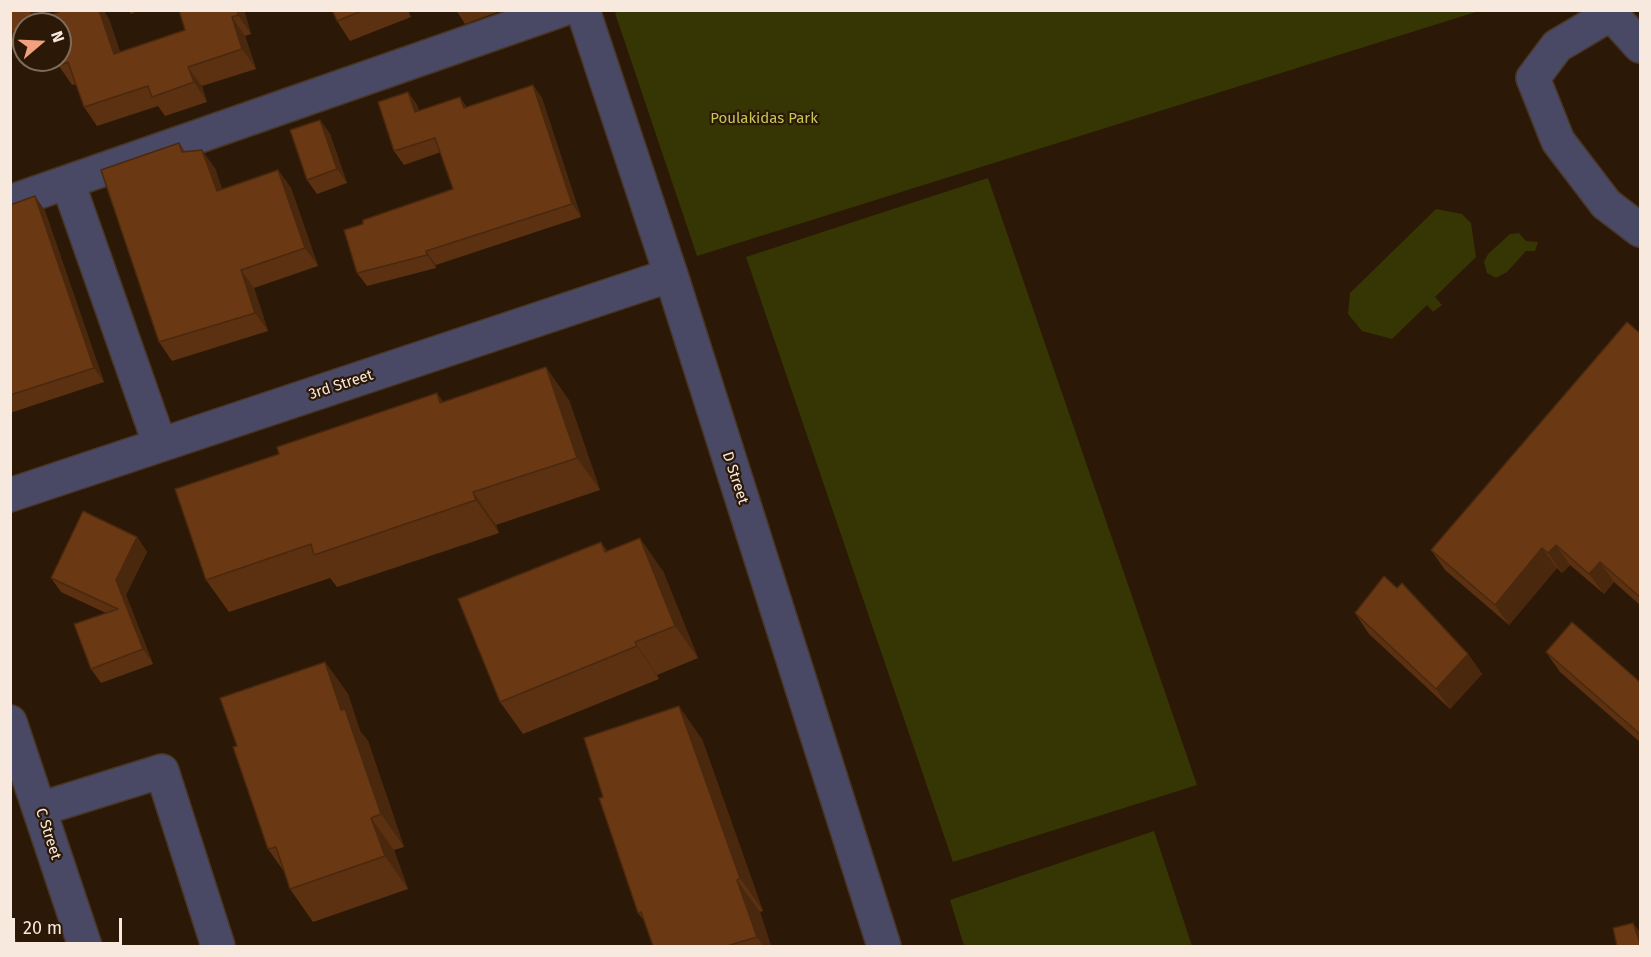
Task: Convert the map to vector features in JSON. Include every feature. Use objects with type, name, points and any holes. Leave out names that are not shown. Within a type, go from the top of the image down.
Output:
[{"type":"street","points":[[10,202],[561,10]]},
{"type":"street","name":"D Street","points":[[583,10],[671,275],[884,946]]},
{"type":"street","points":[[1641,46],[1611,14],[1557,46],[1533,78],[1558,141],[1606,204],[1641,230]]},
{"type":"street","points":[[68,183],[160,445]]},
{"type":"street","name":"3rd Street","points":[[10,495],[671,275]]},
{"type":"street","name":"C Street","points":[[10,722],[86,946]]},
{"type":"street","points":[[40,809],[162,771],[218,946]]},
{"type":"green space","name":"Poulakidas Park","points":[[623,10],[1479,11],[697,256],[615,13]]},
{"type":"green space","points":[[988,178],[1197,785],[953,862],[746,257]]},
{"type":"green space","points":[[1436,209],[1462,214],[1471,223],[1476,257],[1435,297],[1442,305],[1433,312],[1427,305],[1392,339],[1362,331],[1348,314],[1350,293]]},
{"type":"green space","points":[[1519,233],[1526,241],[1538,242],[1535,251],[1526,251],[1507,272],[1496,278],[1487,273],[1484,262],[1488,254],[1510,234]]},
{"type":"green space","points":[[1154,831],[1192,946],[964,946],[950,900]]},
{"type":"building","points":[[10,10],[30,10],[31,12],[12,12],[12,32],[10,33]]},
{"type":"building","points":[[99,10],[114,54],[185,30],[179,10],[237,10],[238,15],[232,17],[242,49],[188,67],[194,82],[152,97],[148,86],[84,107],[72,72],[72,12],[58,12]]},
{"type":"building","points":[[332,10],[364,10],[337,21]]},
{"type":"building","points":[[533,85],[572,204],[426,251],[427,255],[357,273],[344,230],[363,224],[363,220],[453,189],[435,138],[394,151],[378,102],[408,92],[415,112],[460,97],[464,108]]},
{"type":"building","points":[[320,120],[337,169],[307,180],[290,130]]},
{"type":"building","points":[[179,143],[182,152],[202,150],[217,191],[278,170],[305,248],[241,270],[255,313],[159,342],[101,170]]},
{"type":"building","points":[[35,196],[94,368],[10,395],[10,205]]},
{"type":"building","points":[[1627,322],[1641,334],[1641,598],[1600,562],[1589,574],[1556,545],[1548,553],[1542,548],[1495,605],[1431,550]]},
{"type":"building","points":[[546,367],[577,458],[473,492],[476,500],[314,555],[311,544],[206,580],[175,489],[279,454],[277,447],[437,393],[440,403]]},
{"type":"building","points":[[83,511],[137,537],[116,580],[143,649],[91,669],[74,624],[118,609],[51,578]]},
{"type":"building","points":[[640,538],[675,626],[635,642],[637,646],[500,702],[458,599],[601,542],[605,552]]},
{"type":"building","points":[[1384,576],[1397,588],[1402,583],[1468,654],[1436,689],[1355,613]]},
{"type":"building","points":[[1572,622],[1641,683],[1641,735],[1546,652]]},
{"type":"building","points":[[325,662],[341,710],[345,709],[381,814],[371,818],[385,856],[290,889],[276,847],[268,849],[233,747],[237,746],[220,698]]},
{"type":"building","points":[[679,706],[740,878],[737,880],[757,937],[727,946],[653,946],[641,912],[638,913],[599,798],[603,797],[584,738]]},
{"type":"building","points":[[1633,923],[1641,946],[1617,946],[1613,928]]}]
